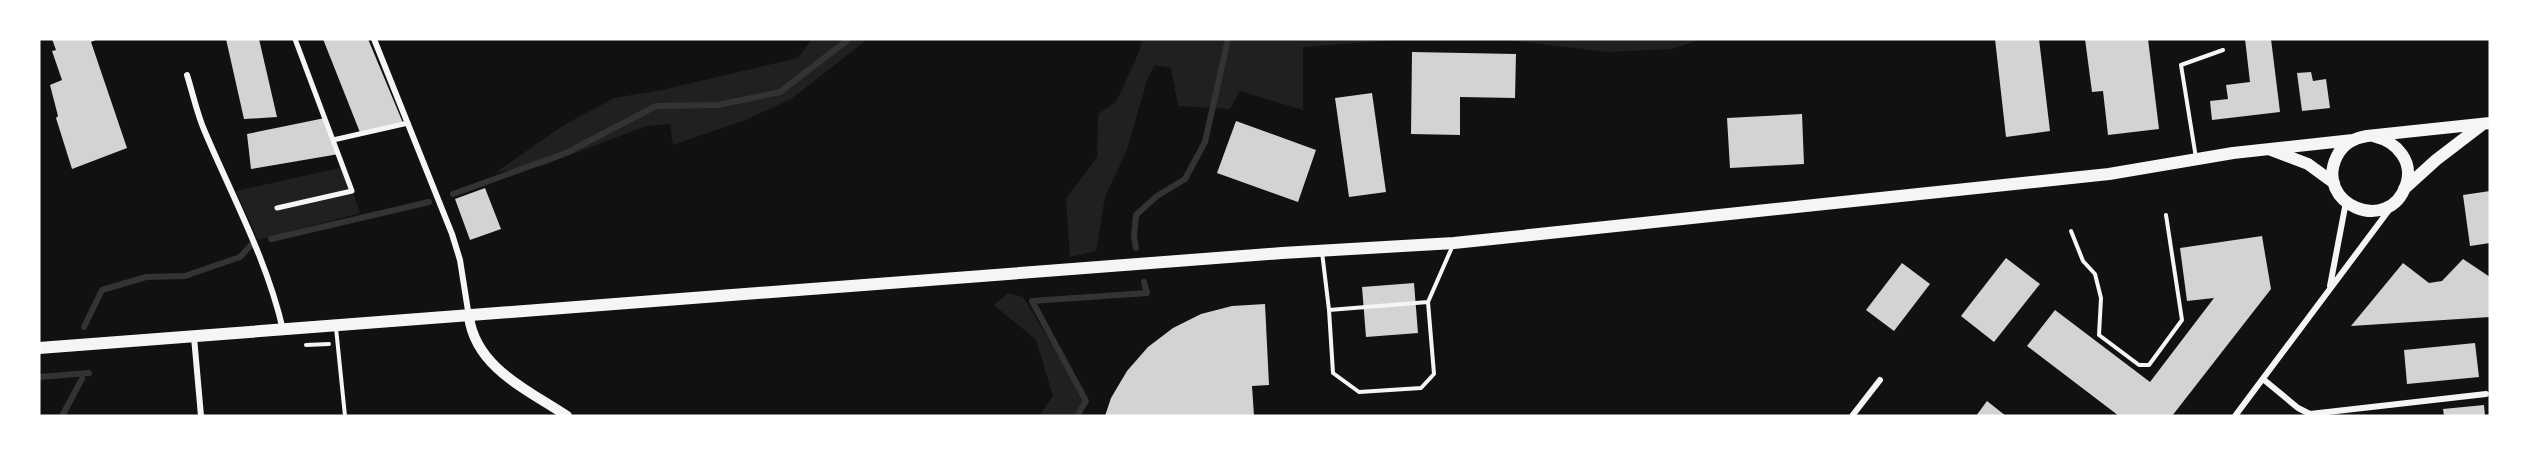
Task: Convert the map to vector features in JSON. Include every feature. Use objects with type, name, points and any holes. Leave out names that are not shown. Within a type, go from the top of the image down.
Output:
[{"type":"main road","points":[[2267,149],[2308,164],[2334,183],[2346,202],[2358,209],[2372,211],[2385,208],[2397,200],[2404,189],[2452,146],[2487,123]]},
{"type":"main road","points":[[39,348],[1454,243],[2109,174],[2267,149],[2487,123]]},
{"type":"main road","points":[[2376,136],[2393,144],[2402,154],[2408,171],[2404,189]]},
{"type":"main road","points":[[2334,183],[2336,160],[2343,148],[2353,140]]},
{"type":"street","points":[[277,208],[352,191],[295,39]]},
{"type":"street","points":[[374,39],[452,234],[462,270],[475,342],[490,363],[504,375],[567,416]]},
{"type":"street","points":[[187,75],[204,130],[255,243],[278,307],[283,331]]},
{"type":"street","points":[[333,140],[408,123]]},
{"type":"street","points":[[2235,416],[2397,200]]},
{"type":"street","points":[[2330,290],[2346,202]]},
{"type":"street","points":[[194,337],[201,416]]},
{"type":"street","points":[[2264,379],[2298,408],[2310,414],[2486,394]]},
{"type":"street","points":[[1852,416],[1880,380]]},
{"type":"lane","points":[[2196,159],[2181,65],[2223,50]]},
{"type":"lane","points":[[1322,251],[1333,373],[1359,392],[1421,388],[1434,374],[1428,302],[1454,243]]},
{"type":"lane","points":[[1329,310],[1428,302]]},
{"type":"lane","points":[[336,327],[345,416]]},
{"type":"path","points":[[2071,231],[2084,261],[2095,274],[2101,298],[2099,335],[2139,365],[2149,365],[2181,320],[2166,215]]},
{"type":"shaded area","points":[[812,39],[868,39],[791,99],[745,120],[673,145],[670,124],[646,126],[542,166],[496,172],[564,125],[614,98],[662,90],[798,58]]},
{"type":"shaded area","points":[[1142,39],[1410,39],[1303,47],[1303,110],[1240,91],[1230,109],[1178,106],[1171,68],[1155,65],[1148,77],[1127,150],[1105,197],[1096,251],[1070,257],[1066,199],[1097,157],[1098,114],[1116,102],[1139,52]]},
{"type":"shaded area","points":[[1498,39],[1703,39],[1672,49],[1608,52]]},
{"type":"shaded area","points":[[344,167],[360,213],[258,240],[236,191]]},
{"type":"shaded area","points":[[1008,293],[1023,297],[1086,401],[1077,416],[1039,416],[1053,396],[1036,340],[994,305]]},
{"type":"building","points":[[52,39],[98,39],[91,42],[127,148],[72,169],[56,118],[58,116],[50,85],[62,80],[52,51],[56,50]]},
{"type":"building","points":[[226,39],[259,39],[277,117],[244,119]]},
{"type":"building","points":[[323,39],[368,39],[403,123],[361,135]]},
{"type":"building","points":[[1995,39],[2039,39],[2050,131],[2006,137]]},
{"type":"building","points":[[2085,39],[2148,39],[2159,129],[2108,135],[2103,91],[2092,92]]},
{"type":"building","points":[[2245,39],[2271,39],[2280,112],[2212,120],[2210,101],[2228,99],[2226,85],[2250,82]]},
{"type":"building","points":[[1412,52],[1516,54],[1515,98],[1460,97],[1460,135],[1411,134]]},
{"type":"building","points":[[2311,72],[2313,81],[2326,79],[2330,108],[2302,111],[2297,73]]},
{"type":"building","points":[[1372,93],[1386,192],[1349,197],[1335,98]]},
{"type":"building","points":[[1802,114],[1804,164],[1730,168],[1727,118]]},
{"type":"building","points":[[325,118],[339,154],[251,169],[247,134]]},
{"type":"building","points":[[1236,121],[1316,150],[1298,202],[1217,173]]},
{"type":"building","points":[[485,188],[501,229],[470,240],[455,199]]},
{"type":"building","points":[[2490,191],[2490,243],[2470,246],[2463,195]]},
{"type":"building","points":[[2262,236],[2271,289],[2172,416],[2119,416],[2027,346],[2055,310],[2150,382],[2214,298],[2187,301],[2180,248]]},
{"type":"building","points":[[2006,258],[2040,284],[1994,342],[1961,316]]},
{"type":"building","points":[[2463,259],[2490,277],[2490,317],[2351,326],[2403,263],[2429,283],[2442,281]]},
{"type":"building","points":[[1902,263],[1930,284],[1894,331],[1866,310]]},
{"type":"building","points":[[1414,283],[1418,333],[1366,337],[1362,287]]},
{"type":"building","points":[[1265,304],[1269,385],[1252,386],[1254,416],[1105,416],[1111,398],[1127,371],[1148,347],[1173,328],[1201,314],[1232,306]]},
{"type":"building","points":[[2475,343],[2479,377],[2407,384],[2404,350]]},
{"type":"building","points":[[1987,401],[2006,416],[1976,416]]},
{"type":"building","points":[[2484,405],[2485,416],[2444,416],[2443,409]]},
{"type":"waterway","points":[[453,194],[566,153],[656,106],[718,105],[780,92],[849,39]]},
{"type":"waterway","points":[[1136,248],[1134,236],[1136,215],[1157,196],[1185,179],[1205,142],[1228,39]]},
{"type":"waterway","points":[[271,239],[429,202]]},
{"type":"waterway","points":[[84,327],[102,290],[146,277],[185,276],[240,257],[251,245]]},
{"type":"waterway","points":[[1077,416],[1086,401],[1032,301],[1147,293],[1144,282]]},
{"type":"waterway","points":[[39,377],[89,373]]},
{"type":"waterway","points":[[62,416],[82,379]]}]
